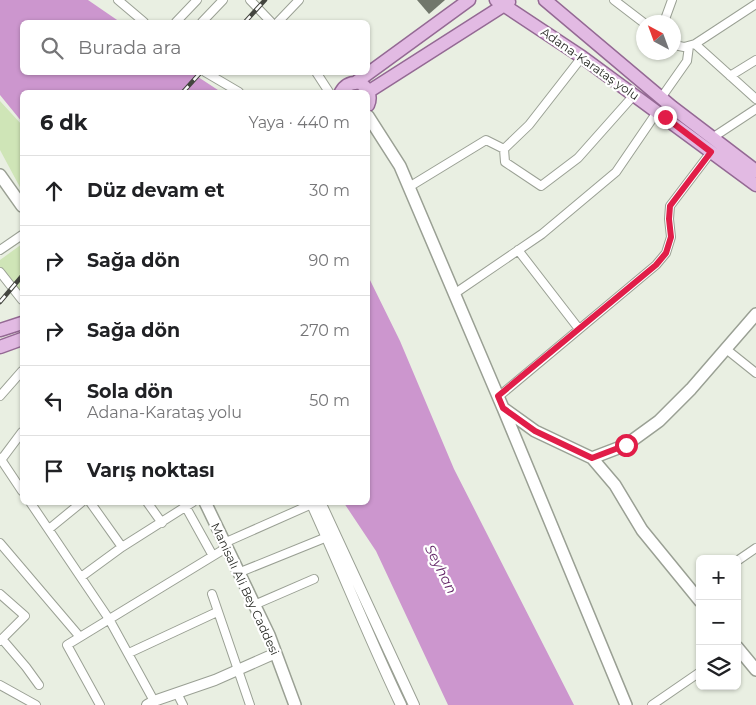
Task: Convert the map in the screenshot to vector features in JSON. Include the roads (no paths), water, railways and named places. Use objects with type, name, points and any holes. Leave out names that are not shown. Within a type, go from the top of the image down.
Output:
[{"type":"main road","points":[[370,72],[468,0]]},
{"type":"main road","name":"Adana-Karataş yolu","points":[[544,0],[661,98],[756,171]]},
{"type":"main road","points":[[370,97],[504,2]]},
{"type":"main road","name":"Adana-Karataş yolu","points":[[504,2],[756,185]]},
{"type":"main road","points":[[343,90],[347,85],[355,83],[366,75]]},
{"type":"main road","points":[[355,83],[363,85],[365,90]]},
{"type":"main road","points":[[370,119],[400,166],[626,705]]},
{"type":"main road","points":[[0,175],[20,203]]},
{"type":"main road","points":[[592,458],[626,445],[659,421],[691,390],[756,314]]},
{"type":"main road","points":[[0,330],[20,324]]},
{"type":"main road","points":[[0,347],[20,340]]},
{"type":"main road","points":[[503,408],[535,431],[592,458],[615,485],[642,530],[696,592]]},
{"type":"main road","name":"Manisalı Ali Bey Caddesi","points":[[209,505],[225,546],[269,634],[294,705]]},
{"type":"main road","points":[[741,652],[756,670]]},
{"type":"street","points":[[118,0],[142,20]]},
{"type":"street","points":[[178,20],[197,0]]},
{"type":"street","points":[[204,20],[223,0]]},
{"type":"street","points":[[250,0],[269,20]]},
{"type":"street","points":[[280,20],[299,0]]},
{"type":"street","points":[[667,15],[672,0]]},
{"type":"street","points":[[619,2],[636,16]]},
{"type":"street","points":[[681,46],[692,45],[756,4]]},
{"type":"street","points":[[661,98],[685,65],[692,45]]},
{"type":"street","points":[[692,45],[756,99]]},
{"type":"street","points":[[504,149],[529,125],[582,57]]},
{"type":"street","points":[[730,76],[756,60]]},
{"type":"street","points":[[210,75],[236,90]]},
{"type":"street","points":[[318,75],[328,90]]},
{"type":"street","points":[[504,149],[505,162],[541,186],[578,158],[634,95]]},
{"type":"street","points":[[712,138],[756,109]]},
{"type":"street","points":[[454,294],[542,234],[616,172],[657,112]]},
{"type":"street","points":[[409,188],[486,140],[504,149]]},
{"type":"street","points":[[498,396],[656,265],[666,253],[671,237],[670,206],[711,152]]},
{"type":"street","points":[[0,250],[20,237]]},
{"type":"street","points":[[518,250],[579,329]]},
{"type":"street","points":[[0,272],[20,295]]},
{"type":"street","points":[[726,349],[756,373]]},
{"type":"street","points":[[0,396],[20,373]]},
{"type":"street","points":[[20,435],[1,459],[3,470],[20,489]]},
{"type":"street","points":[[32,505],[109,619],[151,703],[215,680],[276,653]]},
{"type":"street","points":[[49,529],[78,505]]},
{"type":"street","points":[[92,505],[122,547]]},
{"type":"street","points":[[149,505],[162,523]]},
{"type":"street","points":[[82,577],[122,547],[162,523],[186,505]]},
{"type":"street","points":[[188,505],[213,556]]},
{"type":"street","points":[[100,705],[67,645],[213,556],[225,546],[310,505]]},
{"type":"street","points":[[315,505],[371,642],[401,705]]},
{"type":"street","points":[[315,505],[414,705]]},
{"type":"street","points":[[238,572],[327,537]]},
{"type":"street","points":[[0,543],[80,636]]},
{"type":"street","points":[[741,558],[756,548]]},
{"type":"street","points":[[254,605],[314,579]]},
{"type":"street","points":[[212,594],[250,705]]},
{"type":"street","points":[[1,597],[25,616],[1,640],[26,667],[39,685]]},
{"type":"street","points":[[128,654],[218,612]]},
{"type":"street","points":[[652,705],[696,675]]},
{"type":"street","points":[[0,685],[36,705]]},
{"type":"street","points":[[177,693],[183,705]]},
{"type":"water","points":[[0,0],[88,0],[117,20],[20,20],[20,75],[195,75],[218,90],[20,90],[20,120],[0,95]]},
{"type":"water","name":"Seyhan","points":[[370,280],[400,341],[454,469],[574,705],[448,705],[376,551],[345,505],[370,505]]},
{"type":"railway","points":[[247,20],[265,0]]},
{"type":"railway","points":[[185,90],[198,75]]},
{"type":"railway","points":[[0,302],[20,278]]}]
